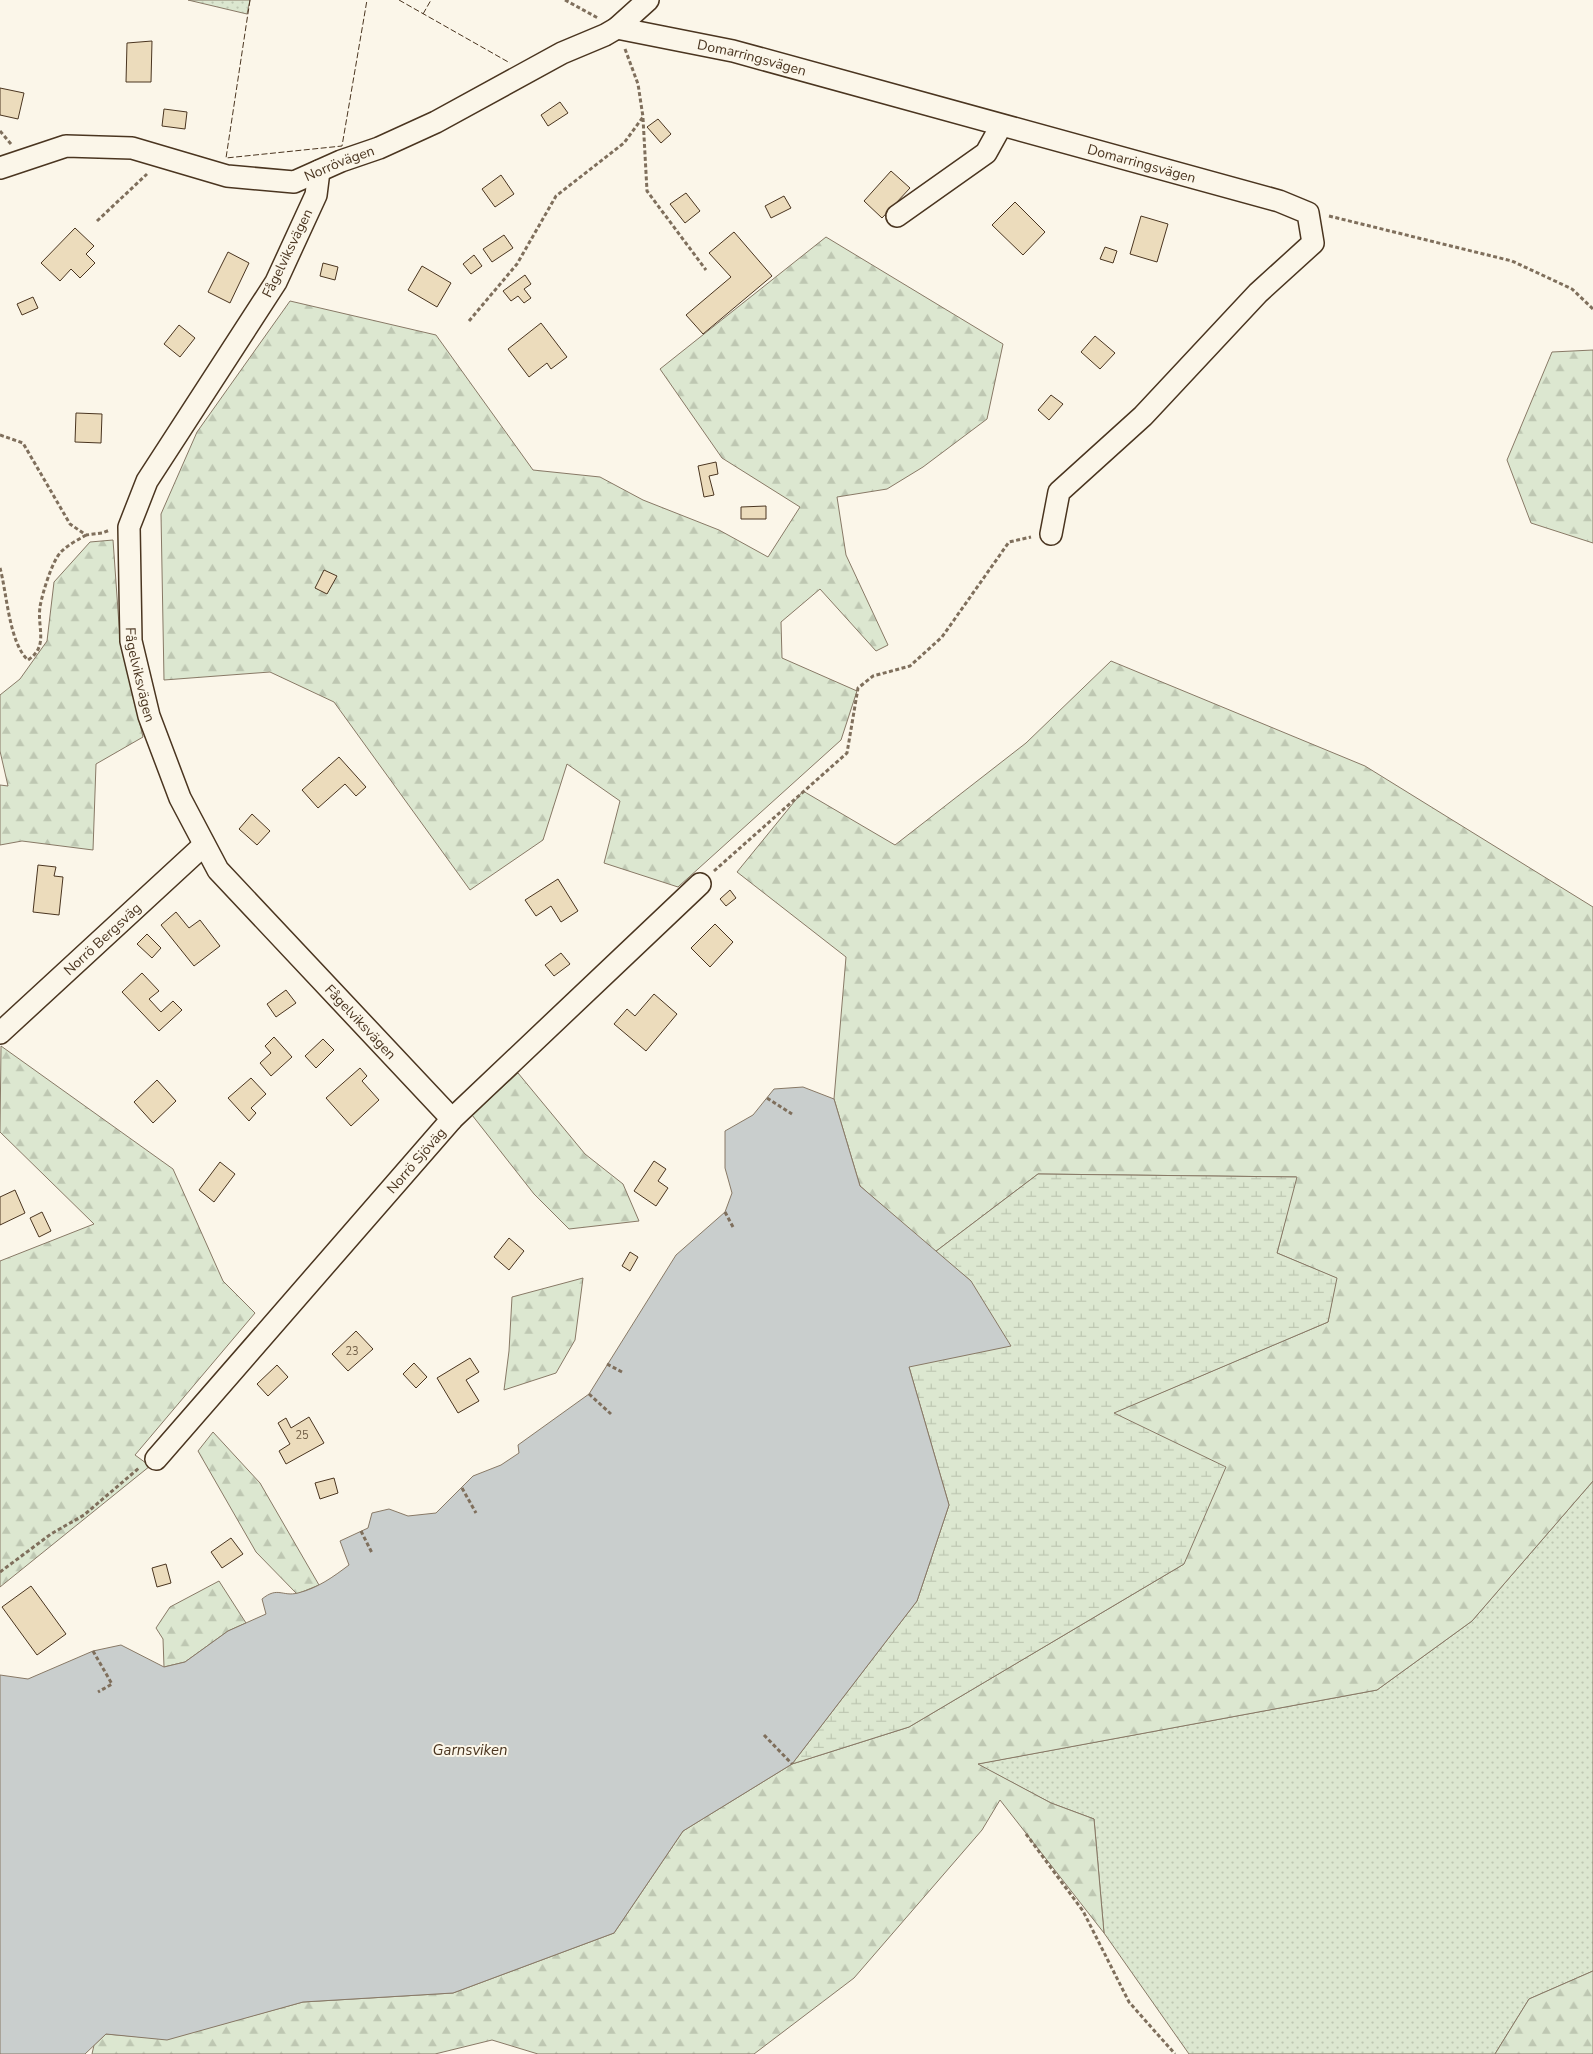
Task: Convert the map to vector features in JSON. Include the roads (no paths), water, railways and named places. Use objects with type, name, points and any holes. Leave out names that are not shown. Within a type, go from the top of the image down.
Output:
[{"type":"street","name":"Norrövägen","points":[[0,168],[66,146],[132,148],[227,176],[294,182],[341,161],[379,148],[436,122],[562,54],[617,28],[648,0]]},
{"type":"street","name":"Domarringsvägen","points":[[617,28],[733,51],[1279,201],[1308,213],[1312,243],[1258,293],[1143,416],[1059,492],[1051,534]]},
{"type":"street","points":[[896,216],[986,153],[1001,126]]},
{"type":"street","name":"Fågelviksvägen","points":[[319,172],[316,195],[276,282],[147,481],[129,527],[131,641],[149,716],[180,798],[218,870],[452,1119]]},
{"type":"street","name":"Norrö Bergsväg","points":[[0,1033],[204,845]]},
{"type":"street","name":"Norrö Sjöväg","points":[[156,1459],[452,1119],[700,884]]},
{"type":"water","name":"Garnsviken","points":[[803,1087],[834,1099],[860,1186],[971,1281],[1011,1346],[909,1367],[949,1505],[917,1601],[792,1764],[683,1831],[614,1933],[453,1993],[303,2002],[167,2040],[106,2034],[85,2054],[0,2054],[0,1675],[28,1679],[93,1651],[121,1645],[164,1667],[185,1662],[228,1631],[266,1614],[262,1599],[267,1595],[276,1592],[293,1594],[305,1591],[325,1582],[349,1565],[340,1541],[368,1528],[372,1513],[389,1509],[408,1516],[436,1513],[473,1476],[501,1465],[519,1453],[518,1445],[589,1394],[676,1255],[725,1212],[732,1193],[725,1168],[725,1131],[753,1115],[774,1089]]}]
